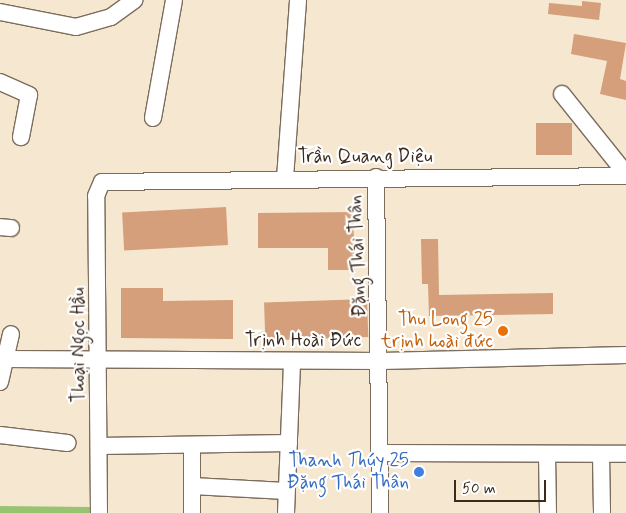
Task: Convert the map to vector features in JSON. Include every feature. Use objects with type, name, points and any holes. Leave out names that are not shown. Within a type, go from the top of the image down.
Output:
[{"type":"street","points":[[0,12],[76,27],[111,17],[134,0]]},
{"type":"street","points":[[153,118],[174,0]]},
{"type":"street","points":[[285,178],[298,0]]},
{"type":"street","points":[[0,82],[29,95],[21,137]]},
{"type":"street","points":[[562,94],[626,175]]},
{"type":"street","name":"Trần Quang Diệu","points":[[104,181],[626,175]]},
{"type":"street","name":"Đặng Thái Thân","points":[[376,177],[382,362],[380,513]]},
{"type":"street","name":"Thoại Ngọc Hầu","points":[[100,513],[96,196],[104,181]]},
{"type":"street","points":[[0,382],[11,334]]},
{"type":"street","name":"Trịnh Hoài Đức","points":[[5,359],[382,362],[626,355]]},
{"type":"street","points":[[286,513],[292,361]]},
{"type":"street","points":[[0,435],[68,443]]},
{"type":"street","points":[[99,446],[192,447],[289,443]]},
{"type":"street","points":[[192,447],[192,513]]},
{"type":"street","points":[[381,453],[626,454]]},
{"type":"street","points":[[601,454],[602,513]]},
{"type":"street","points":[[547,455],[548,513]]},
{"type":"street","points":[[192,486],[286,491]]},
{"type":"green space","points":[[0,506],[90,507],[90,513],[0,513]]},
{"type":"building","points":[[582,1],[601,3],[599,20],[548,14],[549,3],[582,6]]},
{"type":"building","points":[[574,34],[626,43],[620,79],[626,81],[626,100],[600,94],[607,61],[571,54]]},
{"type":"building","points":[[536,123],[572,123],[572,155],[536,155]]},
{"type":"building","points":[[226,207],[228,245],[124,250],[122,212]]},
{"type":"building","points":[[353,212],[355,270],[328,270],[328,248],[258,248],[258,213]]},
{"type":"building","points":[[421,239],[438,239],[439,295],[553,293],[553,314],[429,316],[428,284],[422,284]]},
{"type":"building","points":[[121,288],[163,288],[163,301],[233,300],[233,339],[121,338]]},
{"type":"building","points":[[367,299],[368,337],[265,341],[264,303]]},
{"type":"place","name":"Thu Long 25 trịnh hoài đức","points":[[503,331]]},
{"type":"place","name":"Thanh Thúy 25 Đặng Thái Thân","points":[[419,472]]}]
